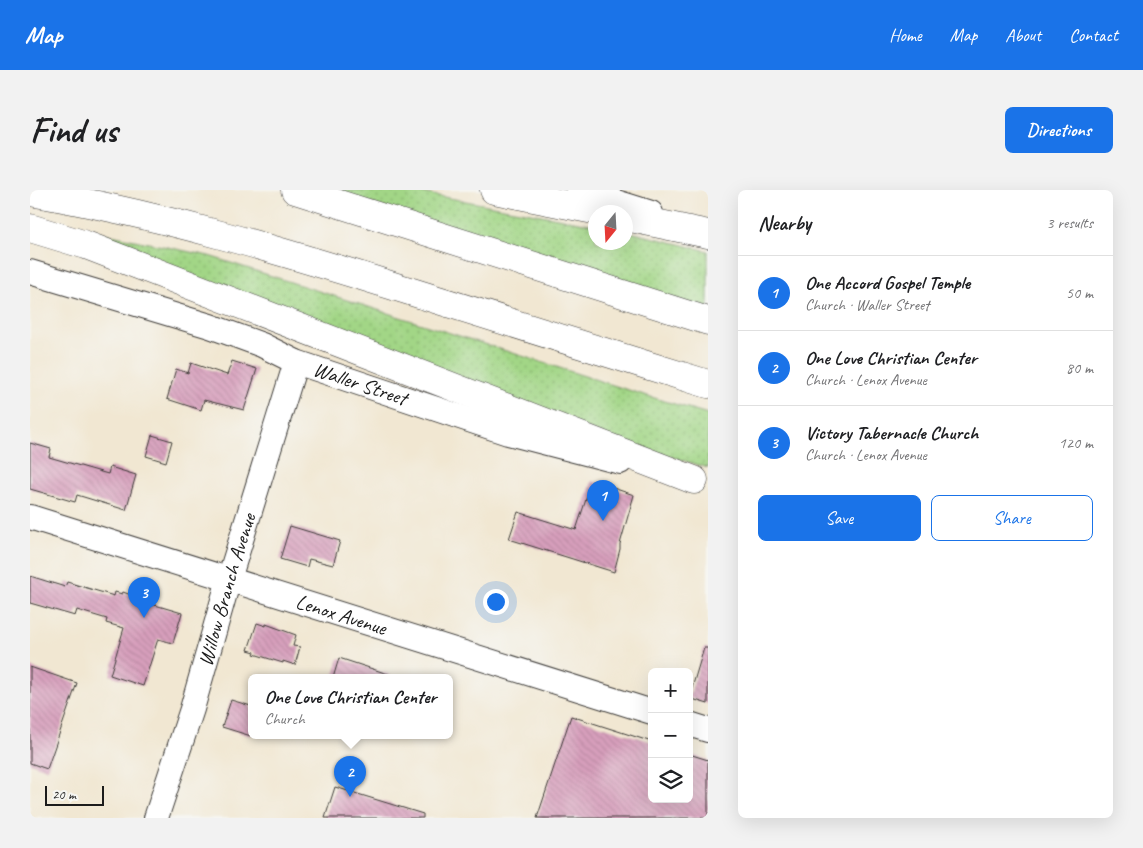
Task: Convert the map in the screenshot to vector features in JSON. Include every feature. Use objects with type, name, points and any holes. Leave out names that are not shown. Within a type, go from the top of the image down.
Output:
[{"type":"highway","points":[[295,190],[708,321]]},
{"type":"highway","points":[[494,190],[588,209]]},
{"type":"highway","points":[[30,192],[157,218],[222,234],[292,254],[708,384]]},
{"type":"highway","points":[[633,218],[708,232]]},
{"type":"highway","points":[[30,228],[95,249],[694,480]]},
{"type":"street","points":[[578,190],[708,232]]},
{"type":"street","name":"Waller Street","points":[[30,272],[210,326],[262,345],[296,362],[519,436],[694,480]]},
{"type":"street","name":"Willow Branch Avenue","points":[[156,818],[192,709],[229,579],[296,362]]},
{"type":"street","name":"Lenox Avenue","points":[[30,517],[648,711]]},
{"type":"street","points":[[693,725],[708,730]]},
{"type":"green space","points":[[328,190],[406,190],[588,224],[588,250],[633,250],[633,233],[708,251],[708,309]]},
{"type":"green space","points":[[37,219],[209,256],[708,414],[708,468],[620,441]]},
{"type":"building","points":[[232,361],[257,369],[244,410],[204,400],[201,410],[167,399],[176,369],[188,373],[191,363],[227,375]]},
{"type":"building","points":[[152,435],[172,441],[166,462],[146,456]]},
{"type":"building","points":[[30,443],[51,449],[49,457],[108,474],[110,467],[136,475],[126,510],[77,495],[75,502],[30,489]]},
{"type":"building","points":[[592,481],[634,495],[614,572],[509,539],[518,512],[576,530]]},
{"type":"building","points":[[290,526],[340,541],[333,565],[309,559],[307,567],[280,559]]},
{"type":"building","points":[[30,576],[65,587],[67,582],[114,596],[115,592],[122,594],[123,592],[139,598],[138,600],[182,613],[173,643],[158,639],[143,686],[110,675],[124,628],[106,623],[107,619],[77,610],[75,616],[30,603]]},
{"type":"building","points":[[257,623],[266,626],[266,624],[296,635],[293,646],[300,647],[295,665],[254,654],[255,652],[248,650]]},
{"type":"building","points":[[704,648],[708,648],[708,704],[693,699],[693,685]]},
{"type":"building","points":[[339,658],[388,674],[334,674]]},
{"type":"building","points":[[30,667],[77,683],[47,769],[30,763]]},
{"type":"building","points":[[231,700],[248,705],[248,735],[222,727]]},
{"type":"building","points":[[571,716],[648,741],[648,803],[693,803],[693,755],[708,760],[708,818],[537,818]]},
{"type":"building","points":[[335,787],[423,814],[423,818],[325,818]]},
{"type":"place","name":"One Accord Gospel Temple","points":[[603,521]]},
{"type":"place","name":"Victory Tabernacle Church","points":[[144,618]]},
{"type":"place","name":"One Love Christian Center","points":[[350,797]]}]
